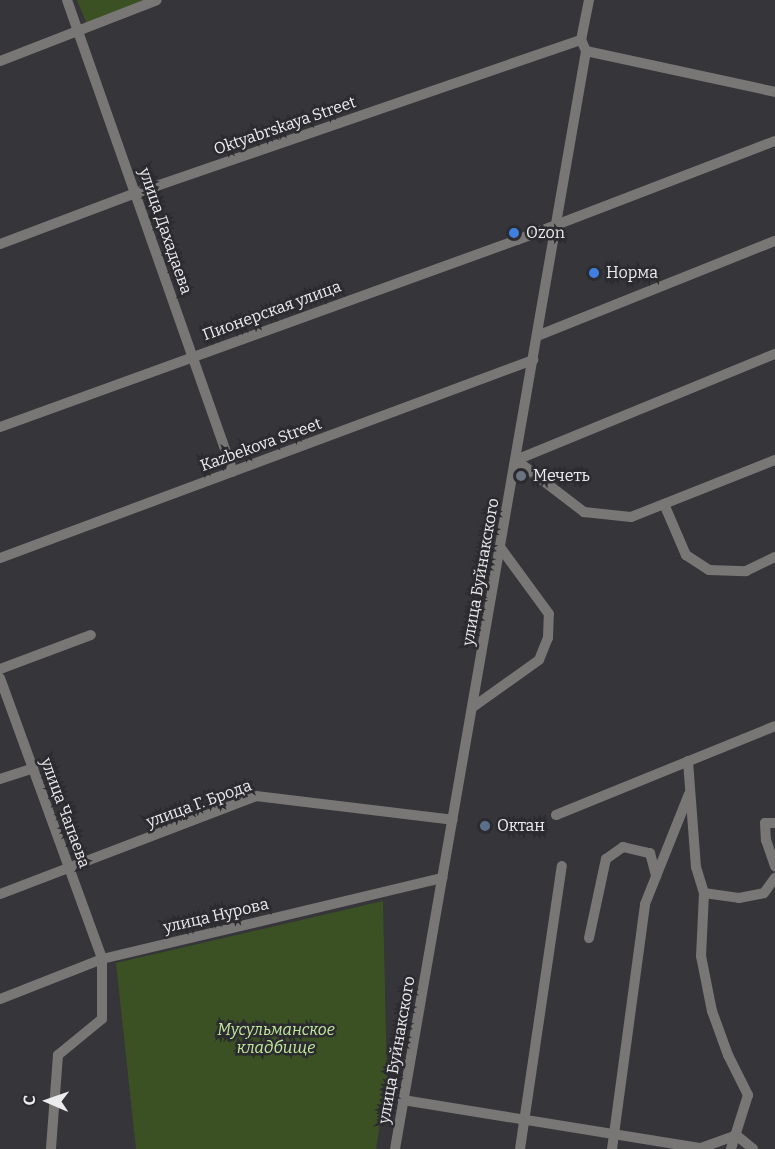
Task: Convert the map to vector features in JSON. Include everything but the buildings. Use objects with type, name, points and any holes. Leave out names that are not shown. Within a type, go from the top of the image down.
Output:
[{"type":"street","name":"улица Дахадаева","points":[[67,0],[233,472]]},
{"type":"street","points":[[0,61],[157,0]]},
{"type":"street","points":[[589,0],[581,40],[586,51],[775,92]]},
{"type":"street","name":"Oktyabrskaya Street","points":[[0,244],[136,193],[581,40]]},
{"type":"street","name":"улица Буйнакского","points":[[395,1149],[586,51]]},
{"type":"street","name":"Пионерская улица","points":[[0,427],[556,226],[775,141]]},
{"type":"street","points":[[537,336],[775,241]]},
{"type":"street","points":[[516,460],[775,354]]},
{"type":"street","name":"Kazbekova Street","points":[[0,558],[533,360]]},
{"type":"street","points":[[516,460],[584,512],[631,517],[775,460]]},
{"type":"street","points":[[664,504],[686,555],[709,570],[746,570],[775,557]]},
{"type":"street","points":[[473,707],[539,660],[548,638],[549,614],[500,547]]},
{"type":"street","points":[[0,669],[91,635]]},
{"type":"street","name":"улица Чапаева","points":[[0,678],[102,959],[102,1019],[58,1055],[51,1149]]},
{"type":"street","points":[[556,815],[775,726]]},
{"type":"street","points":[[688,761],[696,867],[704,893],[701,956],[712,1011],[728,1055],[748,1095],[731,1149]]},
{"type":"street","points":[[0,780],[33,768]]},
{"type":"street","points":[[612,1149],[645,904],[689,794]]},
{"type":"street","name":"улица Г. Брода","points":[[0,894],[256,796],[453,820]]},
{"type":"street","points":[[775,823],[765,823],[766,840],[775,866]]},
{"type":"street","points":[[589,938],[606,859],[623,847],[650,853],[656,876]]},
{"type":"street","points":[[520,1149],[562,866]]},
{"type":"street","name":"улица Нурова","points":[[0,999],[102,959],[443,878]]},
{"type":"street","points":[[704,893],[739,898],[756,895],[764,893],[775,878]]},
{"type":"street","points":[[403,1100],[614,1136],[701,1148],[736,1135]]},
{"type":"street","points":[[736,1135],[753,1149]]},
{"type":"green space","points":[[77,0],[161,0],[88,27]]},
{"type":"green space","name":"Мусульманское кладбище","points":[[383,901],[387,1079],[376,1149],[136,1149],[116,963]]},
{"type":"place","name":"Ozon","points":[[514,233]]},
{"type":"place","name":"Норма","points":[[594,273]]},
{"type":"place","name":"Мечеть","points":[[521,476]]},
{"type":"place","name":"Октан","points":[[485,826]]}]
